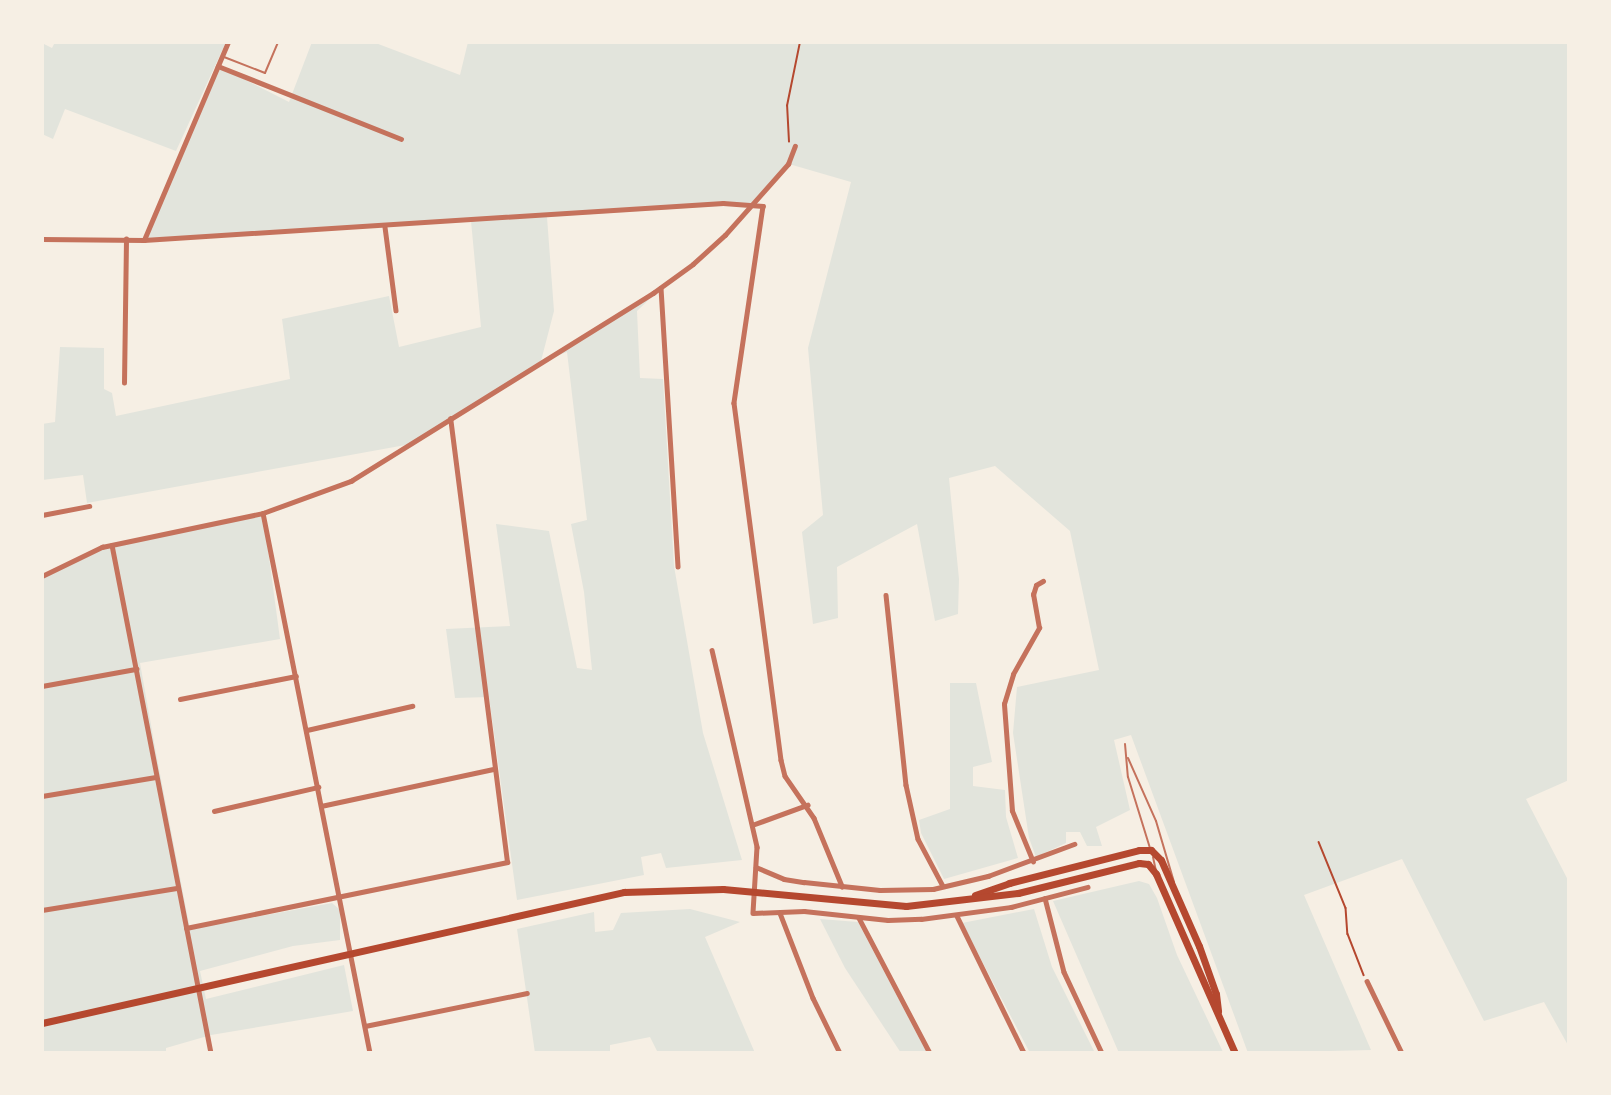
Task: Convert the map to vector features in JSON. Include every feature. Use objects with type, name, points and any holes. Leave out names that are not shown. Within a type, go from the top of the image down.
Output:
[{"type":"main road","points":[[965,899],[1009,883],[1139,850],[1151,850],[1161,860],[1181,907],[1216,994],[1218,1011]]},
{"type":"main road","points":[[42,1023],[624,892],[753,891],[906,906],[1018,893],[1128,864],[1148,864],[1156,874],[1235,1053]]},
{"type":"street","points":[[144,240],[228,42]]},
{"type":"street","points":[[218,66],[401,139]]},
{"type":"street","points":[[42,576],[112,545],[263,513],[336,489],[661,288],[725,235],[750,204],[789,164],[795,146]]},
{"type":"street","points":[[42,238],[144,240],[750,204],[763,206],[734,403],[781,760],[785,776],[807,804],[842,886]]},
{"type":"street","points":[[385,227],[396,310]]},
{"type":"street","points":[[124,383],[126,239]]},
{"type":"street","points":[[661,288],[678,566]]},
{"type":"street","points":[[186,928],[507,862],[494,769],[476,599],[450,419]]},
{"type":"street","points":[[42,515],[89,506]]},
{"type":"street","points":[[263,513],[370,1053]]},
{"type":"street","points":[[112,545],[176,888],[211,1053]]},
{"type":"street","points":[[1033,862],[1012,811],[1004,704],[1012,674],[1039,628],[1033,595],[1036,585],[1043,581]]},
{"type":"street","points":[[886,596],[906,784],[918,839],[943,886]]},
{"type":"street","points":[[712,650],[757,847],[753,913],[780,914],[804,911],[859,918],[957,916],[1087,887]]},
{"type":"street","points":[[42,686],[136,669]]},
{"type":"street","points":[[180,699],[296,676]]},
{"type":"street","points":[[307,730],[412,706]]},
{"type":"street","points":[[321,806],[494,769]]},
{"type":"street","points":[[42,796],[155,777]]},
{"type":"street","points":[[214,811],[318,787]]},
{"type":"street","points":[[752,825],[807,804]]},
{"type":"street","points":[[756,867],[784,879],[842,886],[911,890],[943,886],[1033,862],[1074,844]]},
{"type":"street","points":[[42,910],[176,888]]},
{"type":"street","points":[[1045,898],[1064,972],[1102,1053]]},
{"type":"street","points":[[780,914],[813,998],[840,1053]]},
{"type":"street","points":[[957,916],[1024,1053]]},
{"type":"street","points":[[859,918],[930,1053]]},
{"type":"street","points":[[1367,981],[1402,1053]]},
{"type":"street","points":[[365,1026],[527,993]]},
{"type":"lane","points":[[222,56],[265,74],[278,42]]},
{"type":"lane","points":[[1125,744],[1128,758],[1156,821],[1181,907]]},
{"type":"lane","points":[[1128,758],[1128,777],[1151,850],[1156,874]]},
{"type":"path","points":[[791,154],[787,106],[800,42]]},
{"type":"path","points":[[1319,842],[1346,908],[1348,934],[1367,981]]},
{"type":"shaded area","points":[[55,42],[226,42],[176,151],[65,109],[53,139],[42,134],[42,43],[52,48]]},
{"type":"shaded area","points":[[312,42],[373,42],[460,75],[468,42],[1569,42],[1569,780],[1526,799],[1569,882],[1569,1047],[1544,1002],[1484,1021],[1402,859],[1304,895],[1371,1050],[1248,1053],[1131,735],[1114,740],[1130,810],[1096,827],[1102,846],[1087,846],[1080,832],[1066,832],[1066,843],[1036,857],[1029,838],[1013,733],[1017,687],[1099,670],[1070,531],[995,466],[949,478],[959,579],[958,614],[935,621],[917,524],[837,567],[838,618],[813,624],[802,532],[823,515],[808,348],[851,182],[789,164],[750,204],[547,217],[554,311],[541,361],[661,288],[637,311],[640,378],[663,379],[674,566],[703,733],[742,860],[666,868],[661,853],[641,857],[644,875],[517,900],[489,697],[455,698],[446,629],[510,626],[496,524],[549,531],[577,668],[592,670],[584,592],[571,524],[587,520],[567,352],[541,362],[411,444],[87,503],[83,475],[42,480],[42,424],[55,422],[60,347],[104,348],[104,389],[112,393],[116,416],[290,379],[282,319],[389,296],[399,347],[481,327],[471,221],[144,240],[218,66],[289,102]]},
{"type":"shaded area","points":[[263,513],[280,639],[140,663],[156,753],[190,929],[332,903],[340,910],[340,940],[293,946],[200,971],[206,999],[344,965],[353,1011],[211,1035],[166,1048],[166,1053],[42,1053],[42,576],[102,547]]},
{"type":"shaded area","points":[[950,683],[976,683],[992,762],[973,767],[973,786],[1005,790],[1006,817],[1018,858],[944,879],[921,833],[919,820],[950,809]]},
{"type":"shaded area","points":[[1139,881],[1149,884],[1157,898],[1177,955],[1223,1052],[1119,1053],[1053,901]]},
{"type":"shaded area","points":[[690,909],[740,922],[705,937],[755,1053],[658,1053],[650,1037],[610,1045],[610,1053],[535,1053],[517,929],[594,912],[595,932],[613,930],[621,913]]},
{"type":"shaded area","points":[[1034,909],[1052,967],[1095,1053],[1030,1053],[962,923]]},
{"type":"shaded area","points":[[820,919],[858,922],[927,1053],[901,1053],[845,968]]}]
